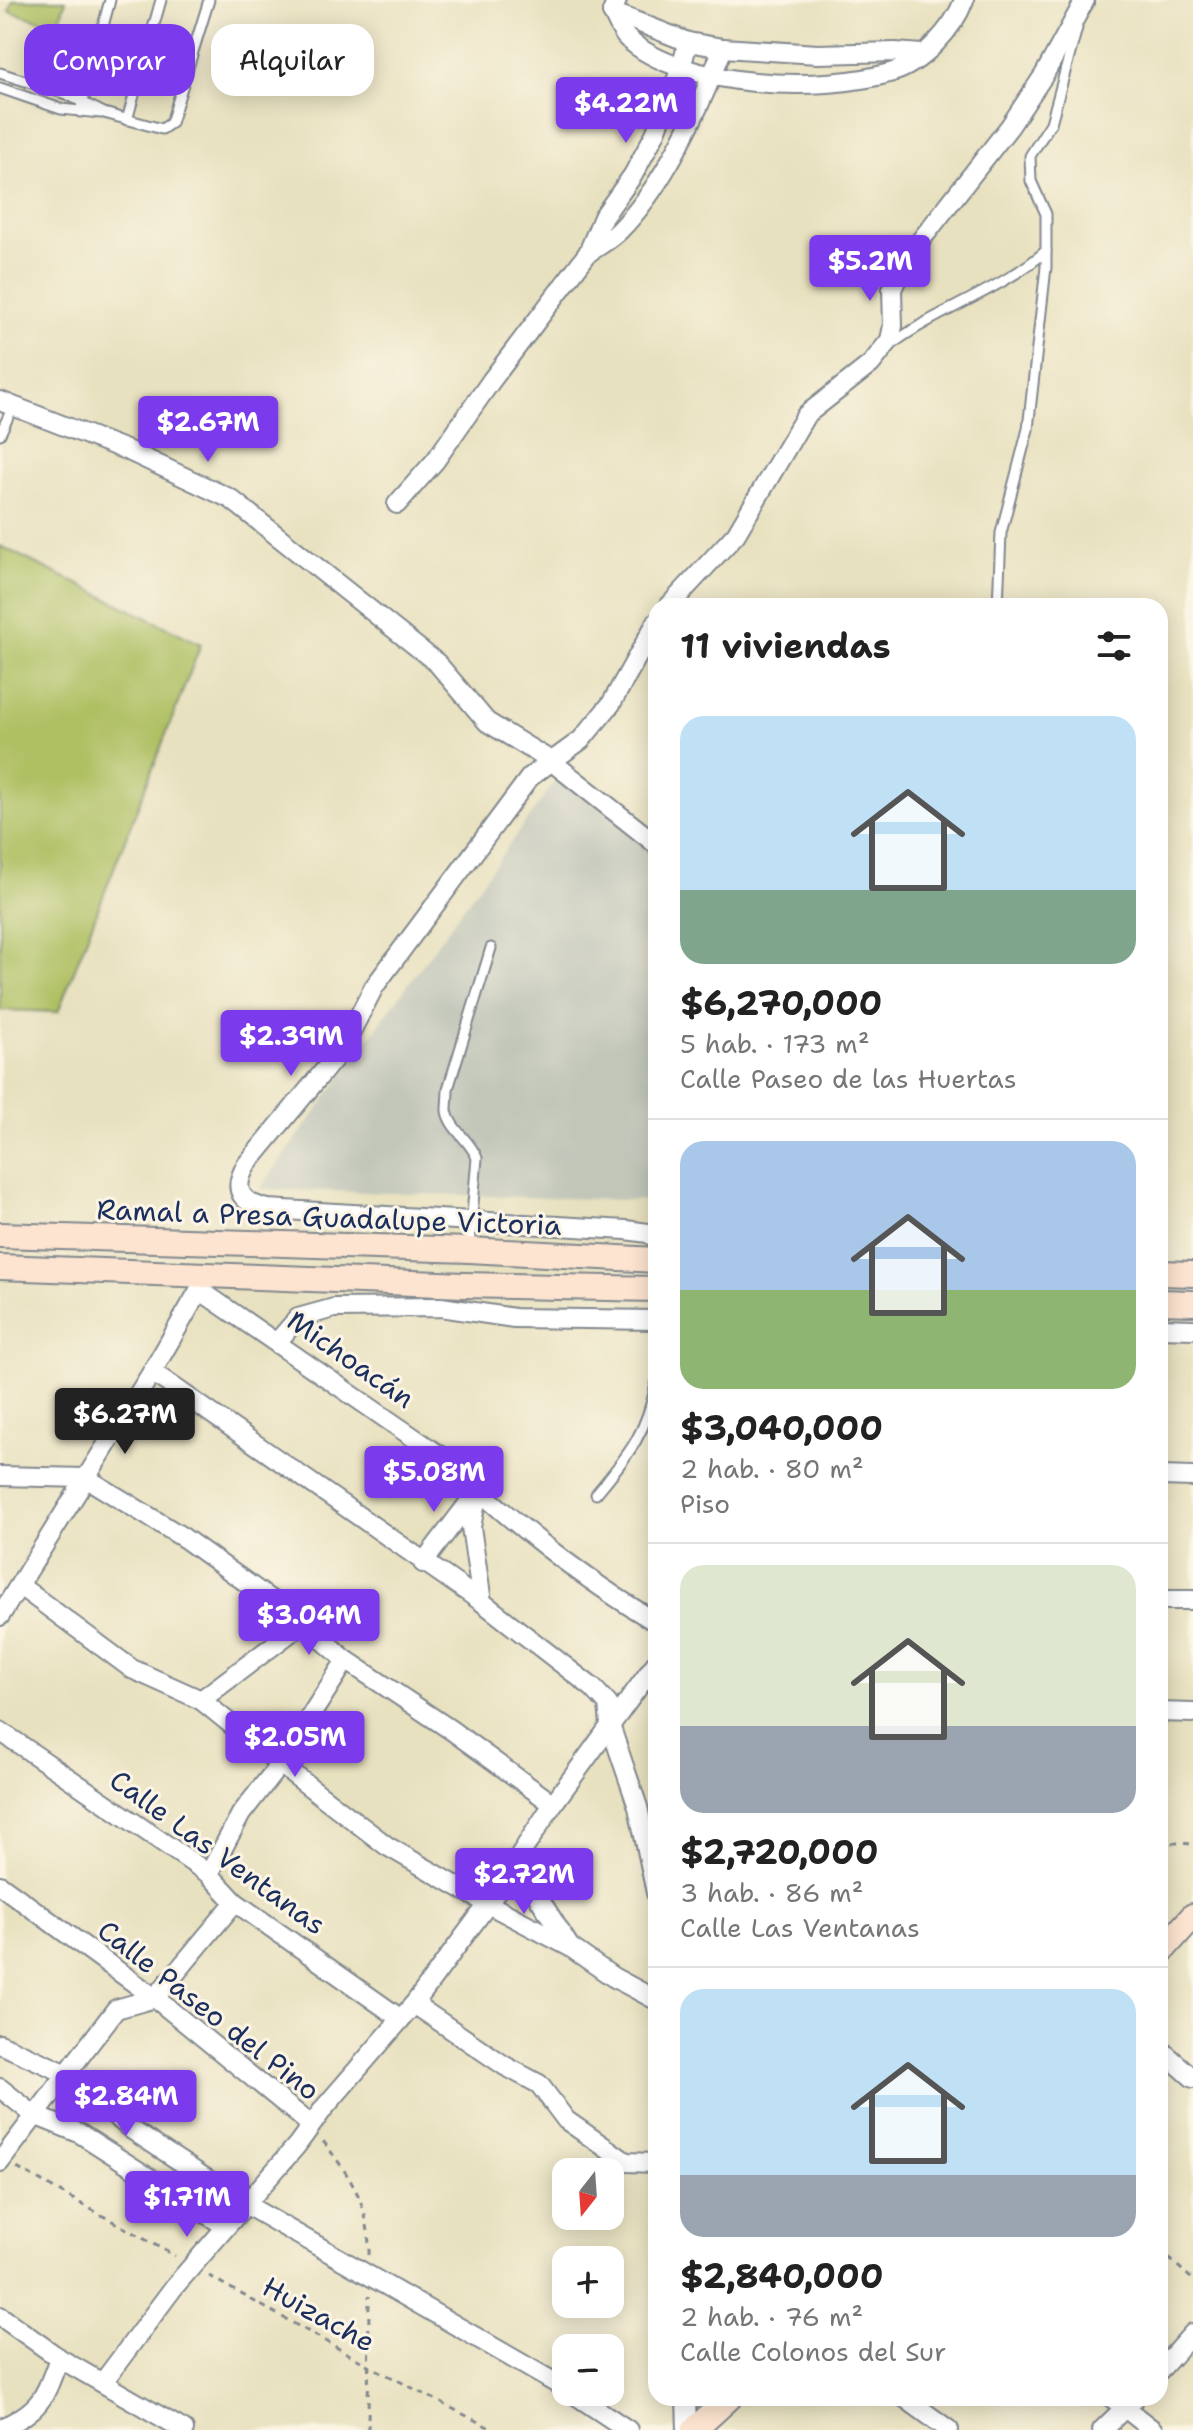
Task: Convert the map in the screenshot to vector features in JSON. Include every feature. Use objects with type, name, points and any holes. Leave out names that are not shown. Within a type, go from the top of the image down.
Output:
[{"type":"main road","name":"Ramal a Presa Guadalupe Victoria","points":[[0,1235],[469,1250],[648,1260]]},
{"type":"main road","points":[[0,1267],[204,1282],[648,1289]]},
{"type":"main road","points":[[1168,1273],[1193,1274]]},
{"type":"main road","points":[[1168,1302],[1193,1303]]},
{"type":"main road","points":[[1168,1944],[1193,1916]]},
{"type":"main road","points":[[694,2430],[720,2406]]},
{"type":"street","points":[[614,6],[624,36],[640,49],[681,68],[711,78],[818,85],[895,72],[942,37],[959,14],[964,0]]},
{"type":"street","points":[[676,598],[736,534],[806,415],[882,352],[890,340],[893,326],[892,289],[907,258],[1010,126],[1044,75],[1084,1]]},
{"type":"street","points":[[614,6],[688,42],[723,48],[818,54],[922,54]]},
{"type":"street","points":[[397,504],[435,461],[588,253],[603,217],[633,175],[655,134],[688,42]]},
{"type":"street","points":[[588,253],[618,232],[659,180],[723,48]]},
{"type":"street","points":[[7,404],[131,452],[231,499],[437,663],[487,722],[551,761],[648,838]]},
{"type":"street","points":[[648,637],[611,704],[581,740],[530,777],[374,987],[342,1049],[240,1175],[243,1199],[250,1205],[268,1209],[648,1233]]},
{"type":"street","points":[[0,1616],[152,1372],[204,1282]]},
{"type":"street","name":"Michoacán","points":[[204,1282],[277,1342],[446,1460],[478,1491],[614,1597],[648,1617]]},
{"type":"street","points":[[277,1342],[298,1318],[334,1308],[441,1307],[514,1318],[648,1320]]},
{"type":"street","points":[[1168,1328],[1193,1329]]},
{"type":"street","points":[[152,1372],[482,1602],[593,1688],[608,1704],[610,1725],[638,1807],[648,1855]]},
{"type":"street","points":[[0,1476],[86,1478],[184,1538],[303,1623],[346,1660],[451,1730],[553,1804]]},
{"type":"street","points":[[1168,1476],[1193,1477]]},
{"type":"street","points":[[423,1563],[478,1491]]},
{"type":"street","points":[[478,1491],[471,1527],[482,1602]]},
{"type":"street","points":[[20,1586],[132,1669],[201,1700],[387,1846],[570,1947],[613,1977],[648,1996]]},
{"type":"street","points":[[1168,1600],[1193,1600]]},
{"type":"street","points":[[201,1700],[303,1623]]},
{"type":"street","points":[[209,1874],[241,1814],[280,1764],[346,1660]]},
{"type":"street","name":"Calle Paseo del Pino","points":[[0,1885],[155,1998],[311,2125],[414,2004],[488,1904],[553,1804],[648,1674]]},
{"type":"street","points":[[1168,1712],[1193,1713]]},
{"type":"street","name":"Calle Las Ventanas","points":[[0,1731],[209,1874],[235,1902],[401,2019]]},
{"type":"street","points":[[516,1862],[570,1947]]},
{"type":"street","points":[[1,2161],[116,2009],[155,1998],[235,1902]]},
{"type":"street","points":[[414,2004],[505,2066],[539,2084],[566,2120],[626,2162],[648,2163]]},
{"type":"street","points":[[0,2044],[65,2073],[132,2130],[245,2204],[552,2381]]},
{"type":"street","points":[[1168,2056],[1193,2078]]},
{"type":"street","points":[[0,2088],[34,2115],[79,2133],[225,2226]]},
{"type":"street","points":[[103,2382],[192,2266],[311,2125]]},
{"type":"street","points":[[0,2316],[59,2358],[103,2382],[157,2423],[184,2430]]},
{"type":"street","points":[[1168,2361],[1193,2333]]},
{"type":"street","points":[[0,2429],[29,2414],[40,2402],[59,2358]]},
{"type":"street","points":[[592,2406],[628,2430]]},
{"type":"street","points":[[686,2406],[687,2430]]},
{"type":"street","points":[[916,2406],[949,2430]]},
{"type":"street","points":[[1102,2430],[1121,2406]]},
{"type":"street","points":[[1128,2406],[1153,2430]]},
{"type":"lane","points":[[81,107],[110,0]]},
{"type":"lane","points":[[127,120],[161,0]]},
{"type":"lane","points":[[0,73],[81,107],[162,129],[171,123],[209,0]]},
{"type":"lane","points":[[998,598],[1001,533],[1019,468],[1034,394],[1046,251],[1045,206],[1031,181],[1030,156],[1051,123],[1084,1]]},
{"type":"lane","points":[[0,88],[61,109],[81,107]]},
{"type":"lane","points":[[882,352],[923,323],[1009,278],[1046,251]]},
{"type":"lane","points":[[0,434],[7,404]]},
{"type":"lane","points":[[469,1250],[477,1158],[472,1146],[451,1122],[447,1111],[448,1089],[491,948]]},
{"type":"lane","points":[[596,1494],[638,1439],[648,1419]]},
{"type":"path","points":[[1168,1842],[1193,1844]]},
{"type":"path","points":[[311,2125],[349,2176],[362,2200],[369,2229],[368,2430]]},
{"type":"path","name":"Huizache","points":[[1,2161],[368,2365],[494,2430]]},
{"type":"path","points":[[1168,2257],[1193,2280]]},
{"type":"shaded area","points":[[561,773],[648,845],[648,1201],[260,1189]]},
{"type":"green space","points":[[13,0],[66,0],[59,24],[9,11]]},
{"type":"green space","points":[[0,546],[201,644],[58,1012],[0,1010]]}]
